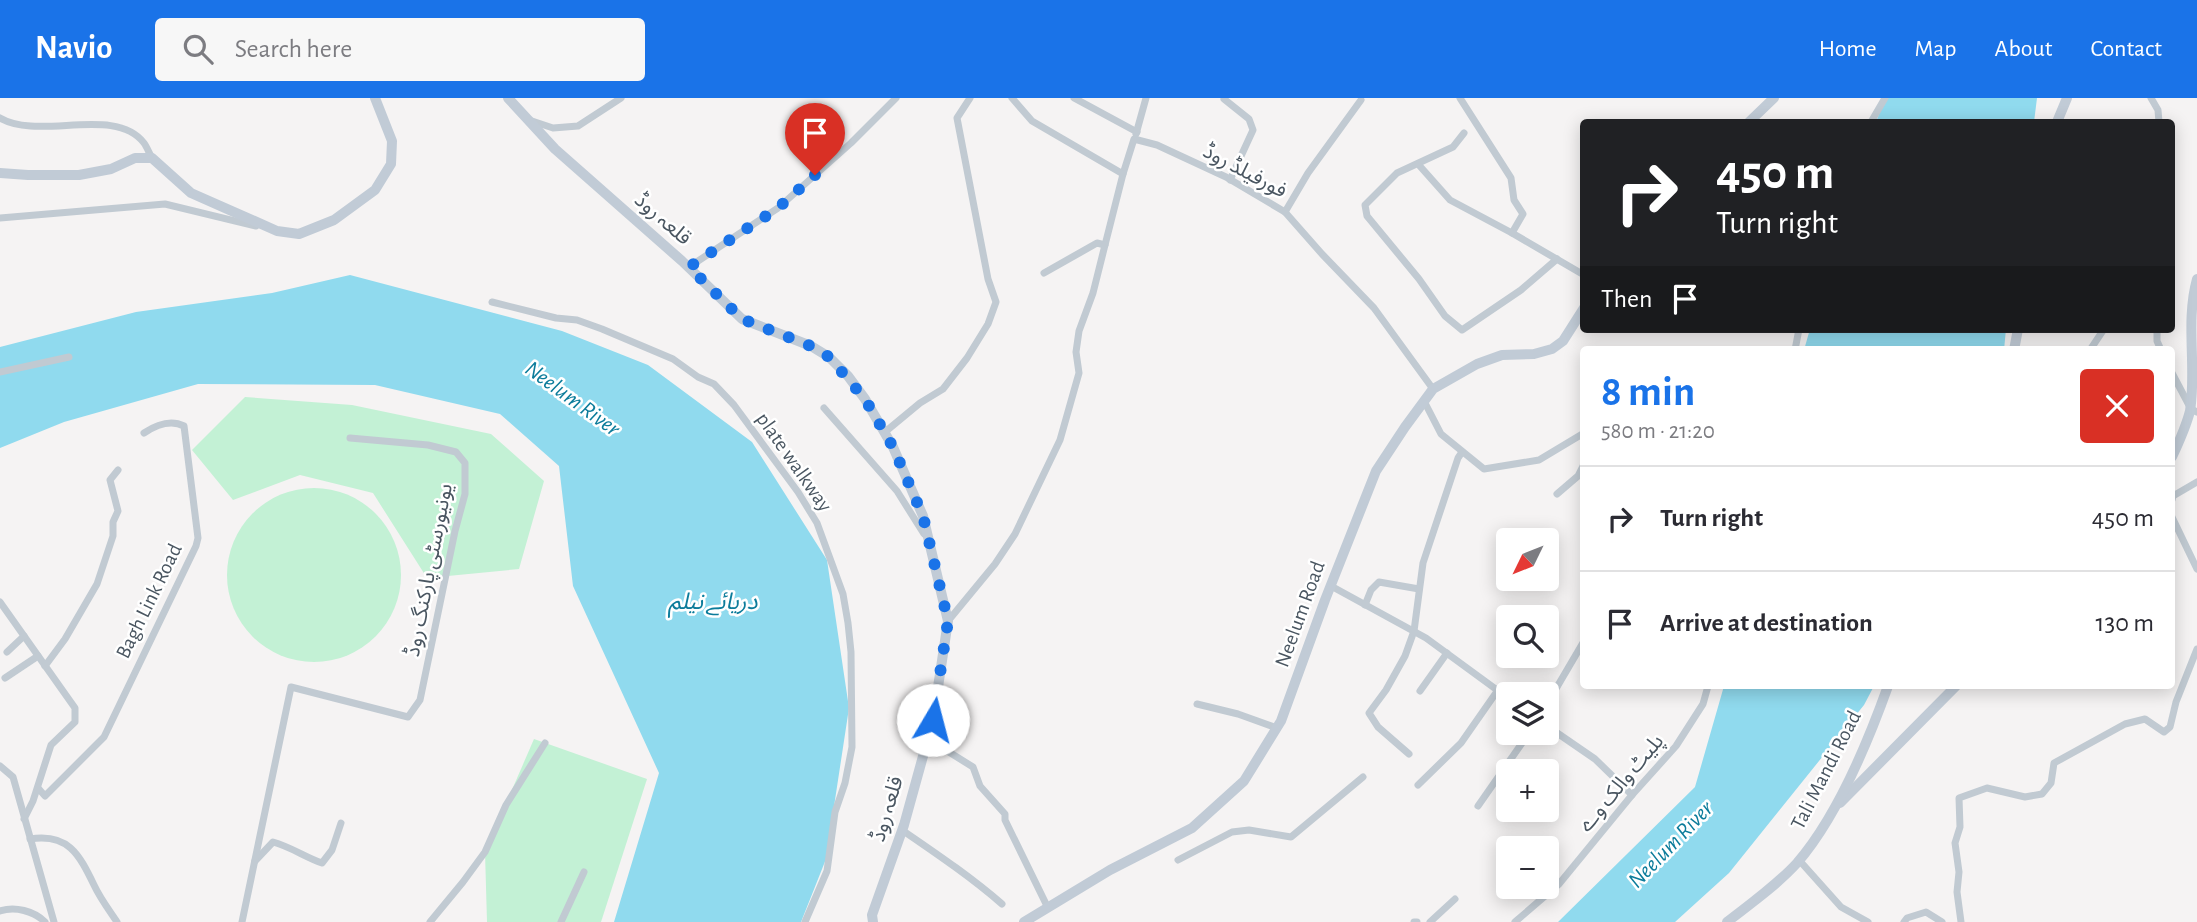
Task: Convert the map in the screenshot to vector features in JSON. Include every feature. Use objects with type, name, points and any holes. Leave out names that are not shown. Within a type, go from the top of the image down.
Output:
[{"type":"street","points":[[0,218],[165,204],[299,234],[334,220],[374,190],[391,164],[392,141],[375,98]]},
{"type":"street","name":"قلعہ روڈ","points":[[508,98],[555,149],[689,267],[742,319],[811,346],[829,357],[865,399],[885,432],[923,516],[948,621],[933,720],[902,830],[872,915],[873,922]]},
{"type":"street","points":[[524,118],[554,128],[578,126],[621,98]]},
{"type":"street","points":[[689,267],[778,208],[851,143],[896,98]]},
{"type":"street","points":[[885,432],[920,403],[943,389],[988,324],[996,302],[988,279],[957,118],[970,98]]},
{"type":"street","points":[[1012,98],[1032,121],[1123,174]]},
{"type":"street","name":"فورفیلڈ روڈ","points":[[1074,98],[1136,135],[1230,180],[1285,212],[1374,307],[1433,389]]},
{"type":"street","points":[[948,621],[995,564],[1015,534],[1060,440],[1079,373],[1076,352],[1079,331],[1093,293],[1123,174],[1146,98]]},
{"type":"street","points":[[1460,98],[1511,178],[1514,200],[1523,214],[1512,233]]},
{"type":"street","points":[[1751,119],[1761,98]]},
{"type":"street","points":[[1752,119],[1774,98]]},
{"type":"street","points":[[1873,119],[1885,98]]},
{"type":"street","points":[[2058,119],[2067,98]]},
{"type":"street","points":[[2151,98],[2158,110],[2158,119]]},
{"type":"street","points":[[1224,99],[1249,119],[1253,130],[1230,180]]},
{"type":"street","points":[[1285,212],[1308,173],[1361,100]]},
{"type":"street","points":[[0,118],[31,125],[62,127],[89,124],[124,128],[144,142],[152,158],[191,193],[277,231]]},
{"type":"street","points":[[1464,133],[1453,147],[1396,173],[1365,205],[1367,216],[1446,316],[1462,330],[1521,290],[1557,259]]},
{"type":"street","points":[[0,173],[79,175],[111,169],[135,158],[152,158]]},
{"type":"street","points":[[1418,164],[1450,200],[1580,273]]},
{"type":"street","points":[[1044,274],[1097,243],[1105,245]]},
{"type":"street","points":[[2175,451],[2194,411],[2195,369],[2191,322],[2197,279]]},
{"type":"street","name":"plate walkway","points":[[492,302],[556,318],[577,320],[602,329],[673,359],[698,377],[714,384],[734,405],[798,492],[817,523],[843,594],[848,623],[852,747],[845,783],[835,812],[827,871],[806,922]]},
{"type":"street","name":"Neelum Road","points":[[1024,922],[1110,870],[1192,828],[1244,781],[1277,728],[1376,471],[1424,401],[1433,389],[1476,364],[1502,355],[1534,354],[1552,349],[1563,341],[1580,314]]},
{"type":"street","points":[[0,372],[69,357]]},
{"type":"street","points":[[2175,378],[2194,411]]},
{"type":"street","points":[[1424,401],[1436,429],[1480,467],[1488,470],[1539,460],[1580,435]]},
{"type":"street","points":[[824,408],[897,491],[929,540]]},
{"type":"street","name":"Bagh Link Road","points":[[38,788],[45,796],[104,737],[196,546],[198,538],[184,425],[157,424],[144,433]]},
{"type":"street","name":"یونیورسٹی پارکنگ روڈ","points":[[254,861],[291,687],[408,717],[420,700],[465,494],[465,463],[456,452],[428,445],[350,438]]},
{"type":"street","points":[[1409,754],[1378,727],[1369,713],[1393,679],[1414,631],[1423,563],[1462,452]]},
{"type":"street","points":[[45,666],[65,639],[97,584],[113,536],[113,522],[118,511],[110,480],[118,470]]},
{"type":"street","points":[[1557,494],[1580,472]]},
{"type":"street","points":[[2175,495],[2197,482]]},
{"type":"street","points":[[2175,523],[2197,569]]},
{"type":"street","points":[[1365,604],[1371,590],[1379,582],[1419,589]]},
{"type":"street","points":[[1331,586],[1414,631],[1496,688]]},
{"type":"street","points":[[0,602],[75,708],[76,715],[75,722],[51,745],[38,788],[24,819]]},
{"type":"street","points":[[0,618],[7,612]]},
{"type":"street","points":[[7,652],[24,636]]},
{"type":"street","points":[[1559,684],[1580,648]]},
{"type":"street","points":[[1961,922],[1955,843],[1960,827],[1959,798],[1987,788],[2025,797],[2042,794],[2051,783],[2054,763],[2124,724],[2145,719],[2164,732],[2170,727],[2176,702],[2197,649]]},
{"type":"street","points":[[1420,691],[1447,653]]},
{"type":"street","points":[[5,678],[38,656]]},
{"type":"street","name":"پلیٹ والک وے","points":[[1516,922],[1559,884],[1676,746],[1703,704],[1707,689]]},
{"type":"street","name":"Tali Mandi Road","points":[[1727,922],[1742,916],[1798,860],[1817,836],[1843,790],[1887,689]]},
{"type":"street","points":[[1829,814],[1953,689]]},
{"type":"street","points":[[1418,785],[1461,743],[1496,694]]},
{"type":"street","points":[[1197,704],[1238,713],[1277,728]]},
{"type":"street","points":[[1559,734],[1595,759],[1632,795]]},
{"type":"street","points":[[928,739],[973,766],[980,786],[1005,814],[1005,820],[1048,908]]},
{"type":"street","points":[[430,922],[485,852],[506,805],[545,743]]},
{"type":"street","points":[[1478,806],[1521,745]]},
{"type":"street","points":[[0,766],[13,776],[54,922]]},
{"type":"street","points":[[1178,860],[1232,832],[1249,830],[1291,837],[1363,776]]},
{"type":"street","points":[[242,922],[254,861],[273,842],[290,847],[307,858],[322,863],[332,850],[341,822]]},
{"type":"street","points":[[902,830],[955,869],[969,875],[1002,904]]},
{"type":"street","points":[[30,839],[60,840],[68,845],[88,872],[117,922]]},
{"type":"street","points":[[1798,860],[1841,907],[1868,922]]},
{"type":"street","points":[[561,922],[584,872]]},
{"type":"street","points":[[1430,922],[1455,899]]},
{"type":"street","points":[[0,911],[20,910],[39,915],[45,922]]},
{"type":"street","points":[[1904,922],[1907,918],[1926,912],[1942,922]]},
{"type":"green space","points":[[245,397],[352,405],[491,434],[544,481],[519,569],[427,578],[373,493],[300,475],[233,500],[192,450]]},
{"type":"green space","points":[[314,488],[347,494],[376,513],[395,542],[401,575],[395,608],[376,637],[347,656],[314,662],[281,656],[252,637],[233,608],[227,575],[233,542],[252,513],[281,494]]},
{"type":"green space","points":[[534,739],[647,779],[601,922],[487,922],[485,852]]},
{"type":"water","points":[[1885,98],[2037,98],[2034,119],[1877,119]]},
{"type":"water","name":"دریائے نیلم","points":[[350,275],[562,331],[648,365],[752,442],[827,560],[849,708],[826,859],[801,922],[614,922],[659,773],[573,586],[559,466],[500,414],[375,385],[198,384],[64,422],[0,448],[0,347],[136,312],[272,293]]},
{"type":"water","points":[[1809,333],[2006,333],[2004,346],[1805,346]]},
{"type":"water","name":"Neelum River","points":[[1723,689],[1872,689],[1864,705],[1729,873],[1675,922],[1558,922],[1695,787]]},
{"type":"route","points":[[815,175],[778,208],[689,267],[742,319],[811,346],[829,357],[865,399],[893,447],[923,516],[948,621],[933,720]]}]
